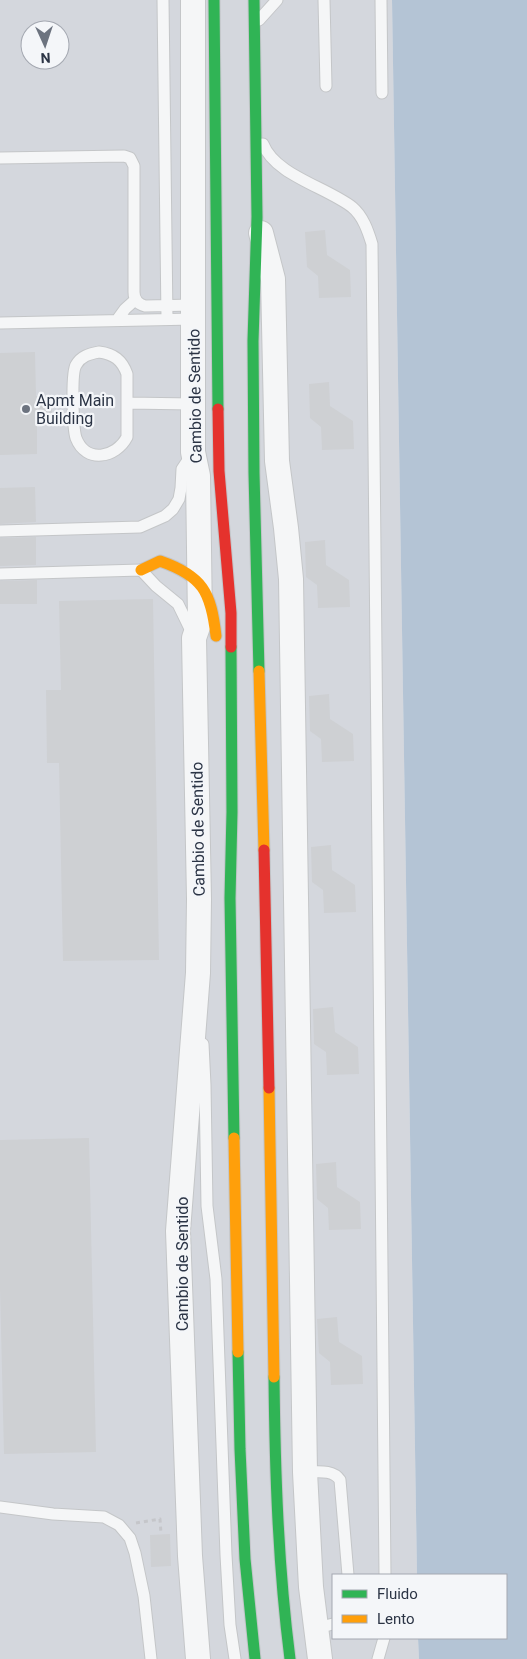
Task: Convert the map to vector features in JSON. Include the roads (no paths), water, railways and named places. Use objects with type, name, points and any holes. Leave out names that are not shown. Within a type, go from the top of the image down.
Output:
[{"type":"main road","points":[[214,0],[219,470],[230,613],[232,812],[230,898],[240,1449],[245,1559],[255,1659]]},
{"type":"main road","points":[[254,0],[257,217],[252,342],[272,1201],[275,1453],[283,1603],[290,1659]]},
{"type":"main road","points":[[141,570],[160,561],[176,566],[188,573],[199,584],[210,598],[214,614],[216,648]]},
{"type":"main road","points":[[220,765],[232,812]]},
{"type":"street","name":"Cambio de Sentido","points":[[193,0],[193,452],[198,476],[200,620],[194,638],[199,900],[198,973],[178,1231],[190,1556],[198,1659]]},
{"type":"street","points":[[257,217],[273,278],[277,461],[291,579],[305,1472],[311,1587],[323,1641]]},
{"type":"lane","points":[[163,0],[166,319]]},
{"type":"lane","points":[[254,25],[277,0]]},
{"type":"lane","points":[[324,0],[326,86]]},
{"type":"lane","points":[[381,0],[382,93]]},
{"type":"lane","points":[[255,111],[261,140],[265,149],[277,164],[353,208],[365,225],[372,244],[385,1574]]},
{"type":"lane","points":[[0,158],[124,156],[130,158],[134,166],[135,300],[145,306],[166,306],[194,312]]},
{"type":"lane","points":[[118,320],[125,309],[135,300]]},
{"type":"lane","points":[[0,323],[166,319],[194,312]]},
{"type":"lane","points":[[99,352],[108,353],[117,358],[124,365],[127,374],[128,403],[127,437],[123,445],[107,455],[98,455],[82,447],[76,439],[73,381],[75,367],[81,359],[89,354],[99,352]]},
{"type":"lane","points":[[128,403],[193,404]]},
{"type":"lane","points":[[0,531],[140,527],[165,516],[173,509],[179,499],[182,470],[193,452]]},
{"type":"lane","points":[[0,574],[141,570],[156,586],[178,604],[194,638]]},
{"type":"lane","points":[[198,973],[205,1085],[207,1206],[216,1279],[226,1555],[230,1625],[235,1659]]},
{"type":"lane","points":[[305,1472],[333,1473],[340,1480],[348,1574]]},
{"type":"lane","points":[[0,1507],[53,1514],[104,1517],[119,1525],[130,1538],[136,1554],[144,1596],[151,1659]]},
{"type":"lane","points":[[378,1659],[384,1639]]},
{"type":"water","points":[[392,0],[527,0],[527,1659],[419,1659],[418,1639],[507,1639],[507,1574],[417,1574]]},
{"type":"place","name":"Apmt Main Building","points":[[26,409]]}]
